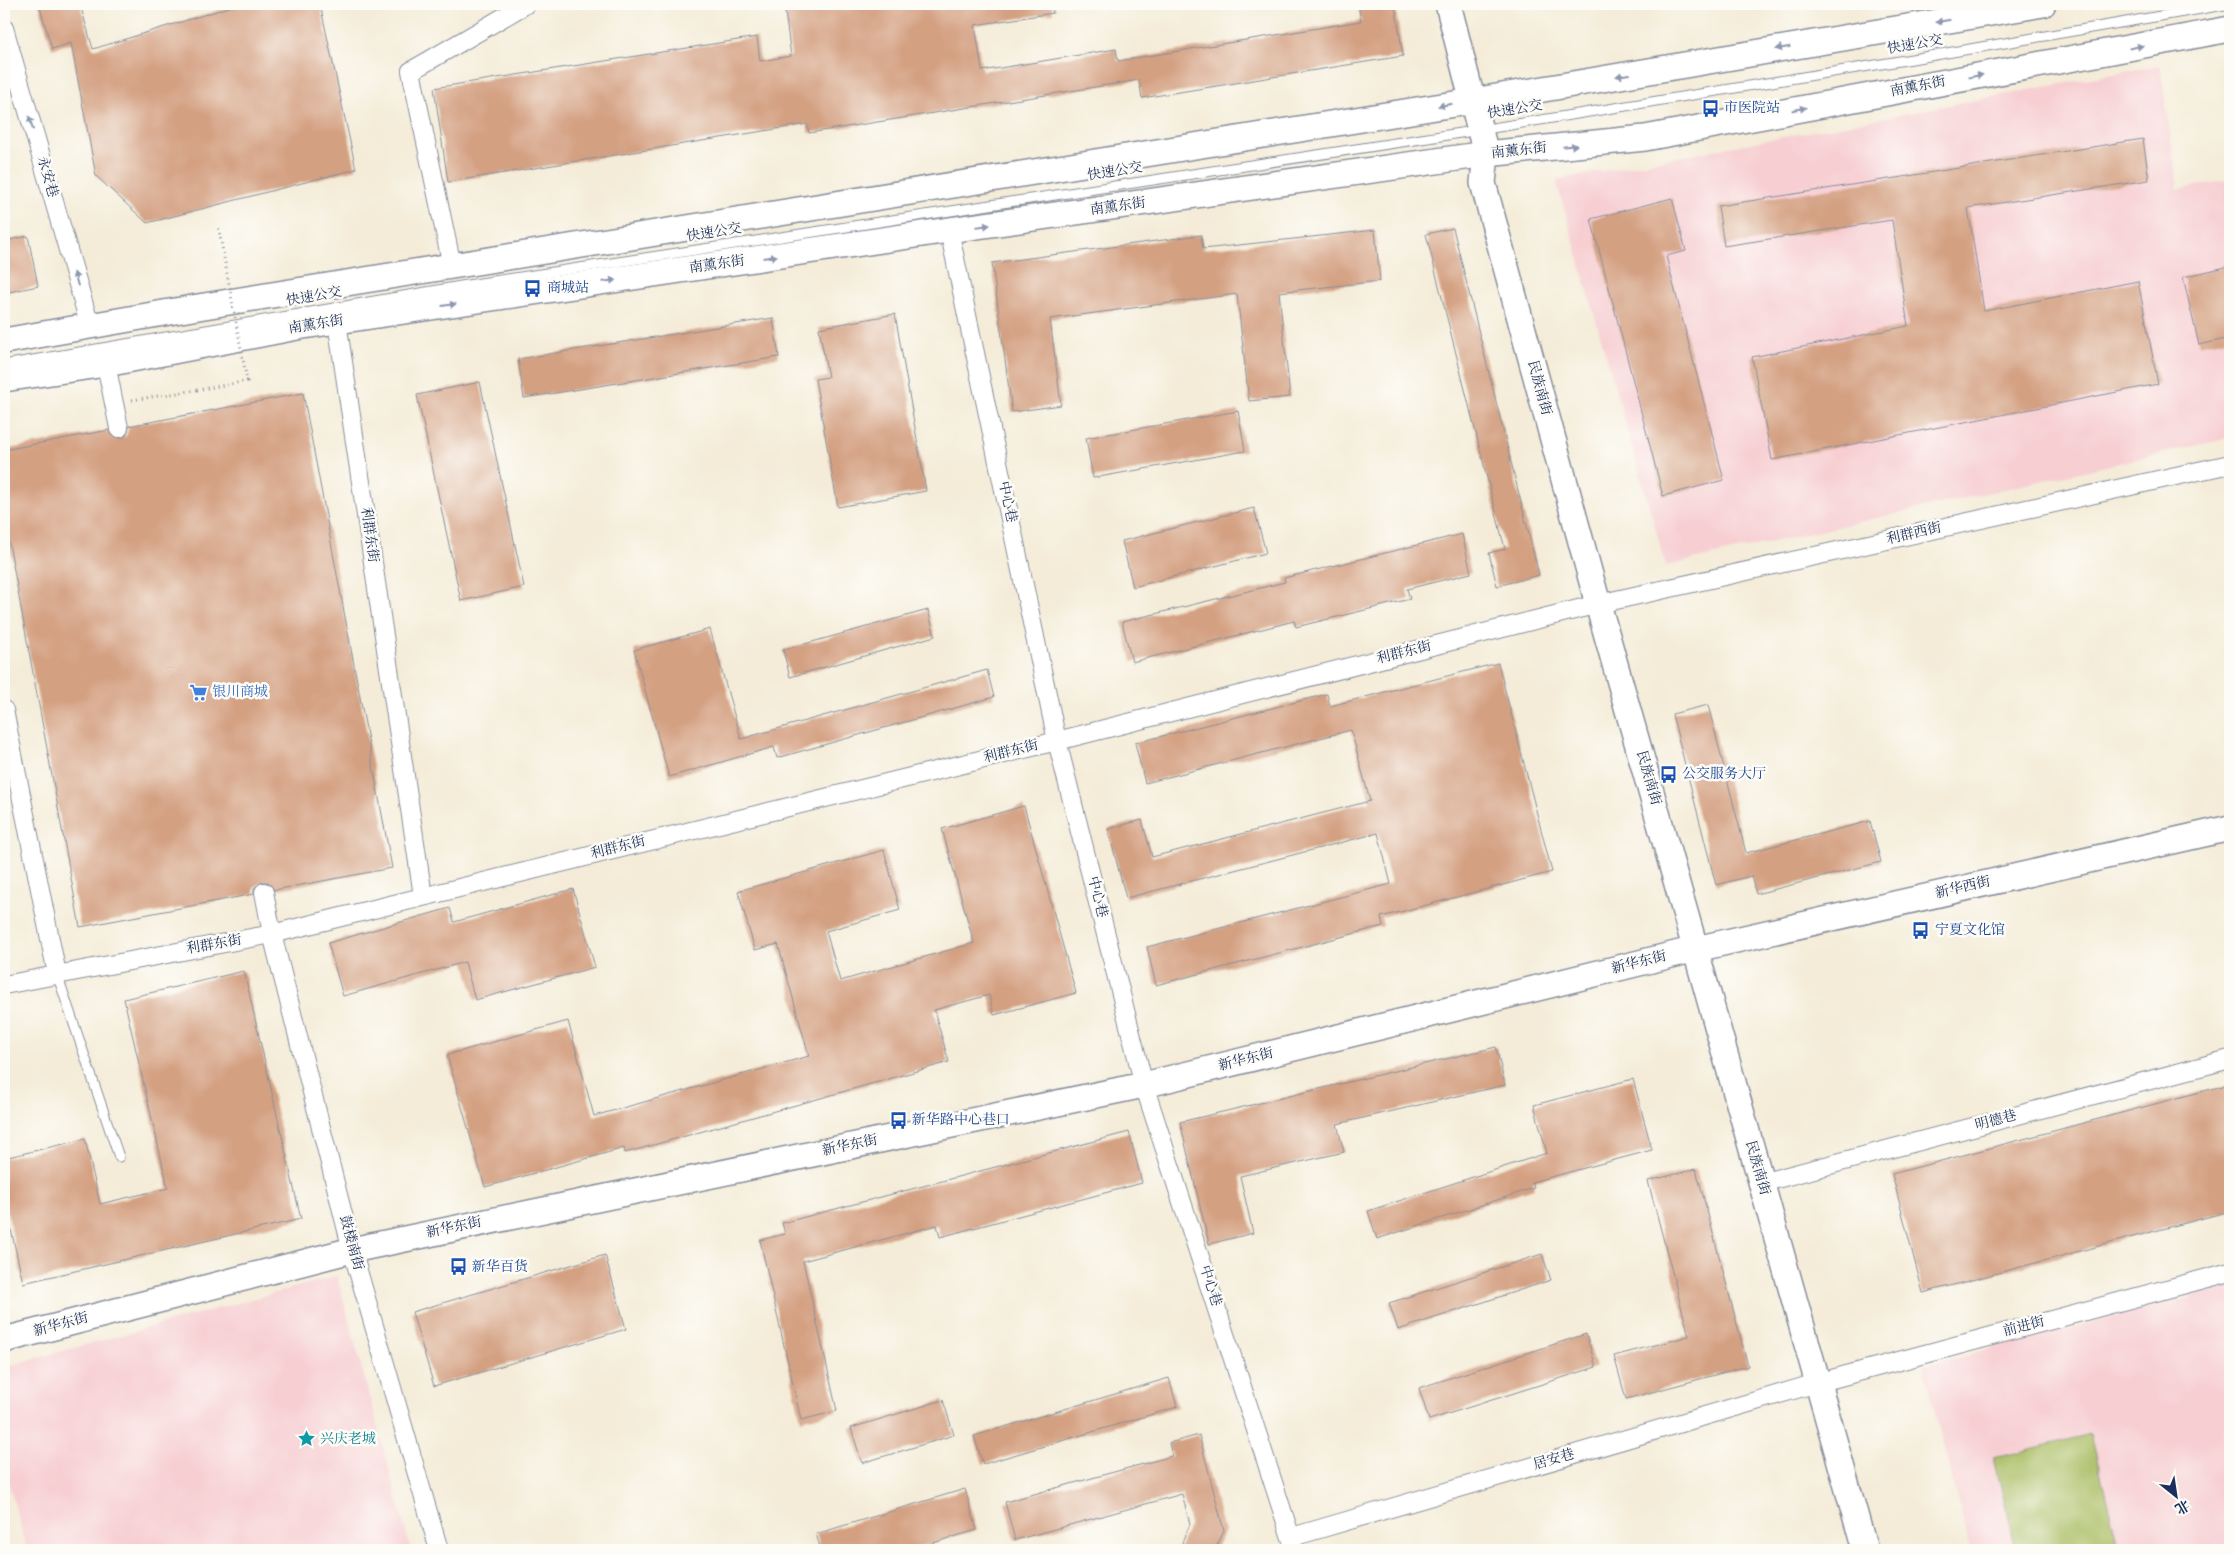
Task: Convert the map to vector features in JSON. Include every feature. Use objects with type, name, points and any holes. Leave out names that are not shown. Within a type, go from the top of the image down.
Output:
[{"type":"main road","name":"民族南街","points":[[1448,4],[1486,154],[1484,183],[1598,604],[1865,1550]]},
{"type":"main road","points":[[4,341],[452,266],[1473,101],[2043,4]]},
{"type":"main road","name":"南薰东街","points":[[4,379],[106,364],[337,322],[949,230],[1486,154],[1645,138],[2230,29]]},
{"type":"main road","name":"新华西街","points":[[1696,949],[2230,828]]},
{"type":"main road","name":"新华东街","points":[[4,1340],[352,1250],[1144,1085],[1696,949]]},
{"type":"street","points":[[452,266],[410,71],[526,4]]},
{"type":"street","name":"永安巷","points":[[4,28],[90,326]]},
{"type":"street","name":"中心巷","points":[[949,230],[1057,741],[1144,1085],[1294,1544]]},
{"type":"street","name":"利群东街","points":[[337,322],[423,896]]},
{"type":"street","points":[[106,364],[119,428]]},
{"type":"street","name":"利群西街","points":[[1598,604],[2230,464]]},
{"type":"street","name":"利群东街","points":[[4,985],[272,934],[1057,741],[1598,604]]},
{"type":"street","points":[[4,710],[57,974]]},
{"type":"street","name":"鼓楼南街","points":[[264,892],[272,934],[352,1250],[439,1550]]},
{"type":"street","name":"明德巷","points":[[1761,1183],[2230,1059]]},
{"type":"street","name":"前进街","points":[[1817,1383],[2230,1272]]},
{"type":"street","name":"居安巷","points":[[1294,1544],[1817,1383]]},
{"type":"lane","name":"快速公交","points":[[4,365],[461,286],[1480,130],[1912,60],[2230,4]]},
{"type":"lane","points":[[57,974],[119,1157]]},
{"type":"path","points":[[114,403],[247,381],[218,225]]},
{"type":"shaded area","points":[[2160,65],[2178,189],[2230,180],[2230,438],[1666,566],[1556,180]]},
{"type":"shaded area","points":[[337,1276],[411,1550],[27,1550],[4,1466],[4,1367]]},
{"type":"shaded area","points":[[2230,1287],[2230,1550],[1970,1550],[1923,1366]]},
{"type":"green space","points":[[2091,1434],[2119,1550],[2016,1550],[1994,1458]]},
{"type":"building","points":[[39,4],[80,4],[93,49],[239,4],[320,4],[356,169],[147,223],[96,176],[71,43],[52,49]]},
{"type":"building","points":[[784,4],[1052,4],[1053,13],[975,25],[982,71],[1116,49],[1118,61],[1361,21],[1358,4],[1395,4],[1403,56],[1142,98],[1139,80],[809,133],[807,124],[448,182],[434,88],[757,37],[760,61],[791,56]]},
{"type":"building","points":[[2143,139],[2149,180],[1968,208],[1984,311],[2138,281],[2158,384],[1772,460],[1752,357],[1908,326],[1892,220],[1724,246],[1718,206]]},
{"type":"building","points":[[1672,198],[1686,251],[1666,256],[1724,480],[1663,496],[1591,219]]},
{"type":"building","points":[[1453,228],[1539,575],[1497,586],[1489,553],[1505,549],[1426,234]]},
{"type":"building","points":[[1375,230],[1380,281],[1279,292],[1290,397],[1249,401],[1237,294],[1050,319],[1061,405],[1012,412],[992,263],[1201,235],[1203,249]]},
{"type":"building","points":[[28,236],[38,286],[4,293],[4,241]]},
{"type":"building","points":[[2230,266],[2230,338],[2199,345],[2183,277]]},
{"type":"building","points":[[895,314],[926,491],[838,507],[815,379],[828,377],[819,328]]},
{"type":"building","points":[[773,318],[779,357],[524,398],[518,359]]},
{"type":"building","points":[[480,382],[524,587],[461,601],[417,395]]},
{"type":"building","name":"银川商城","points":[[303,393],[392,868],[274,890],[268,882],[262,882],[254,888],[254,894],[80,927],[4,516],[4,450],[109,430],[111,435],[121,438],[126,436],[129,426]]},
{"type":"building","points":[[1238,411],[1245,451],[1093,478],[1086,438]]},
{"type":"building","points":[[1254,508],[1266,553],[1133,587],[1122,541]]},
{"type":"building","points":[[1462,534],[1471,573],[1407,589],[1410,599],[1296,627],[1294,621],[1132,662],[1122,622],[1285,582],[1284,578]]},
{"type":"building","points":[[928,610],[935,636],[790,677],[783,650]]},
{"type":"building","points":[[710,629],[741,739],[987,670],[994,697],[777,758],[774,747],[669,777],[634,650]]},
{"type":"building","points":[[1498,663],[1552,872],[1381,917],[1383,926],[1156,985],[1147,947],[1391,884],[1378,833],[1126,898],[1108,829],[1142,820],[1152,857],[1370,801],[1351,730],[1145,783],[1135,743],[1327,694],[1330,706]]},
{"type":"building","points":[[1708,705],[1746,853],[1870,821],[1881,862],[1756,894],[1751,876],[1716,885],[1672,714]]},
{"type":"building","points":[[1024,806],[1076,993],[994,1015],[989,995],[934,1010],[949,1062],[625,1153],[624,1148],[485,1187],[447,1055],[568,1021],[594,1116],[809,1056],[778,944],[755,950],[738,891],[884,850],[900,910],[826,931],[840,981],[974,943],[942,829]]},
{"type":"building","points":[[573,889],[595,967],[475,1000],[465,962],[343,996],[328,943],[450,908],[454,922]]},
{"type":"building","points":[[244,971],[301,1219],[23,1283],[4,1198],[4,1158],[85,1139],[100,1204],[168,1188],[124,999]]},
{"type":"building","points":[[1496,1047],[1505,1085],[1337,1124],[1344,1152],[1240,1176],[1253,1233],[1209,1244],[1180,1122]]},
{"type":"building","points":[[1633,1079],[1652,1150],[1532,1182],[1534,1188],[1377,1239],[1368,1211],[1547,1153],[1534,1105]]},
{"type":"building","points":[[2230,1084],[2230,1211],[1923,1293],[1892,1174]]},
{"type":"building","points":[[1129,1132],[1142,1183],[940,1237],[937,1225],[803,1261],[837,1411],[801,1420],[760,1240],[785,1234],[782,1223]]},
{"type":"building","points":[[1696,1169],[1748,1366],[1626,1399],[1614,1356],[1689,1336],[1648,1181]]},
{"type":"building","points":[[1542,1254],[1551,1280],[1398,1330],[1389,1303]]},
{"type":"building","points":[[605,1255],[626,1329],[434,1386],[412,1312]]},
{"type":"building","points":[[1586,1334],[1596,1367],[1429,1420],[1419,1388]]},
{"type":"building","points":[[1169,1378],[1177,1407],[983,1464],[974,1436]]},
{"type":"building","points":[[943,1400],[954,1435],[862,1463],[851,1428]]},
{"type":"building","points":[[1199,1435],[1224,1531],[1215,1550],[1179,1550],[1190,1524],[1182,1494],[1015,1540],[1005,1502],[1172,1456],[1169,1443]]},
{"type":"building","points":[[965,1489],[977,1530],[909,1550],[821,1550],[816,1534]]},
{"type":"place","name":"市医院站","points":[[1710,108]]},
{"type":"place","name":"商城站","points":[[533,288]]},
{"type":"place","name":"银川商城","points":[[198,692]]},
{"type":"place","name":"公交服务大厅","points":[[1668,774]]},
{"type":"place","name":"宁夏文化馆","points":[[1921,930]]},
{"type":"place","name":"新华路中心巷口","points":[[898,1120]]},
{"type":"place","name":"新华百货","points":[[458,1267]]},
{"type":"place","name":"兴庆老城","points":[[306,1439]]}]
